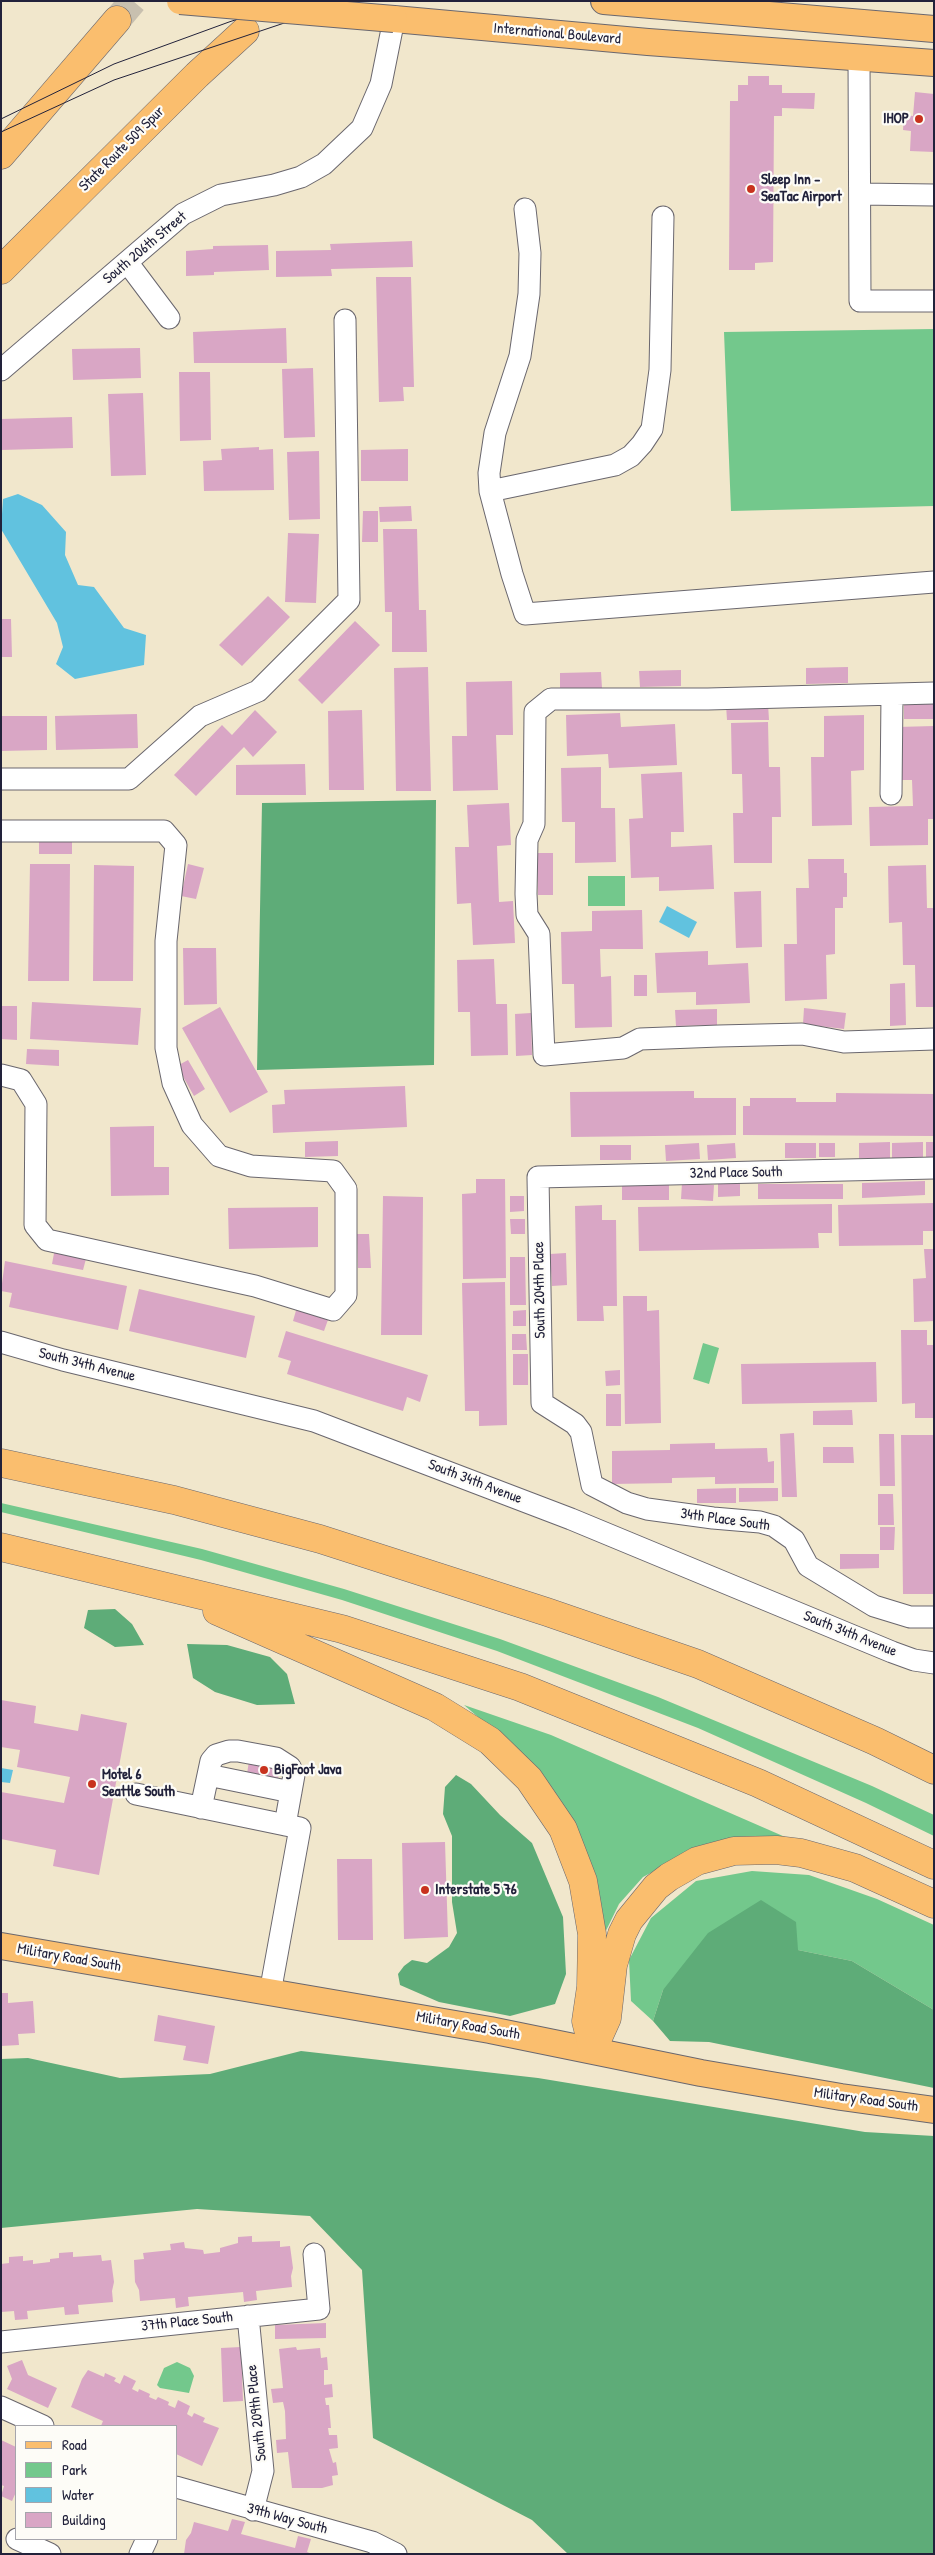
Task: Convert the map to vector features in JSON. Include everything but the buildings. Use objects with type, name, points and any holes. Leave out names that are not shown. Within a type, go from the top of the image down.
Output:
[{"type":"highway","points":[[1,155],[22,133],[117,20]]},
{"type":"highway","name":"State Route 509 Spur","points":[[1,270],[245,31]]},
{"type":"highway","points":[[1,1464],[174,1500],[320,1539],[547,1612],[698,1664],[875,1741],[934,1770]]},
{"type":"highway","points":[[1,1547],[147,1580],[342,1629],[520,1687],[758,1783],[934,1865]]},
{"type":"highway","points":[[147,1580],[435,1707],[490,1741],[529,1779],[563,1829],[583,1881],[592,1934],[591,1987],[586,2021],[593,2049]]},
{"type":"highway","points":[[593,2049],[607,2018],[613,1965],[622,1934],[629,1920],[656,1887],[697,1861],[734,1851],[776,1850],[801,1853],[855,1868],[934,1904]]},
{"type":"main road","name":"International Boulevard","points":[[180,1],[648,42],[934,63]]},
{"type":"main road","points":[[604,1],[934,29]]},
{"type":"main road","name":"Military Road South","points":[[1,1946],[593,2049],[701,2073],[841,2097],[934,2110]]},
{"type":"street","name":"South 206th Street","points":[[1,370],[183,214],[221,195],[292,179],[324,164],[362,128],[381,84],[394,19]]},
{"type":"street","points":[[858,57],[860,301],[934,301]]},
{"type":"street","points":[[860,194],[934,195]]},
{"type":"street","points":[[525,209],[530,253],[529,294],[520,356],[495,433],[489,473],[490,491],[512,574],[525,614],[934,582]]},
{"type":"street","points":[[490,491],[615,465],[631,456],[642,444],[652,428],[660,370],[663,217]]},
{"type":"street","points":[[128,262],[169,318]]},
{"type":"street","points":[[1,779],[129,779],[200,716],[258,691],[349,600],[345,320]]},
{"type":"street","points":[[934,693],[708,699],[551,699],[535,712],[534,824],[527,840],[527,916],[540,934],[544,1055],[623,1048],[640,1039],[802,1034],[844,1042],[934,1039]]},
{"type":"street","points":[[891,794],[892,695]]},
{"type":"street","points":[[1,831],[164,831],[176,845],[166,941],[166,1048],[173,1083],[192,1125],[218,1156],[251,1166],[333,1172],[346,1189],[346,1296],[333,1310],[256,1286],[47,1240],[35,1225],[36,1104],[21,1080],[1,1075]]},
{"type":"street","name":"32nd Place South","points":[[538,1177],[934,1168]]},
{"type":"street","name":"South 204th Place","points":[[538,1177],[542,1403]]},
{"type":"street","name":"South 34th Avenue","points":[[1,1342],[64,1360],[314,1421],[572,1518],[892,1652],[914,1660],[934,1663]]},
{"type":"street","name":"34th Place South","points":[[542,1403],[575,1424],[581,1432],[584,1440],[587,1471],[592,1485],[608,1494],[647,1509],[760,1522],[774,1526],[794,1540],[808,1566],[874,1606],[910,1617],[934,1617]]},
{"type":"street","points":[[201,1808],[211,1761],[216,1755],[229,1751],[276,1758],[290,1767],[294,1775],[285,1824]]},
{"type":"street","points":[[208,1775],[291,1792]]},
{"type":"street","points":[[136,1794],[300,1828],[270,1994]]},
{"type":"street","name":"37th Place South","points":[[1,2342],[318,2309],[314,2254]]},
{"type":"street","name":"South 209th Place","points":[[248,2316],[263,2471],[253,2510]]},
{"type":"street","points":[[1,2407],[41,2425]]},
{"type":"street","name":"39th Way South","points":[[178,2488],[372,2542],[396,2554]]},
{"type":"street","points":[[1,2532],[15,2538]]},
{"type":"street","points":[[19,2540],[50,2554]]},
{"type":"street","points":[[140,2554],[147,2540]]},
{"type":"green space","points":[[934,329],[934,506],[731,511],[724,332]]},
{"type":"green space","points":[[436,800],[434,1065],[257,1070],[262,803]]},
{"type":"green space","points":[[588,876],[625,876],[625,906],[588,906]]},
{"type":"green space","points":[[703,1343],[719,1348],[709,1384],[693,1379]]},
{"type":"green space","points":[[1,1503],[202,1549],[344,1589],[500,1639],[658,1697],[872,1786],[934,1815],[934,1836],[866,1803],[698,1728],[497,1651],[342,1600],[201,1560],[1,1512]]},
{"type":"green space","points":[[115,1609],[132,1624],[144,1645],[115,1647],[84,1628],[88,1610]]},
{"type":"green space","points":[[187,1644],[227,1645],[270,1657],[287,1674],[295,1704],[257,1705],[215,1692],[193,1678]]},
{"type":"green space","points":[[464,1705],[551,1735],[799,1843],[696,1849],[643,1877],[619,1904],[600,1943],[587,1859],[557,1795],[512,1746]]},
{"type":"green space","points":[[456,1775],[471,1784],[500,1815],[532,1843],[563,1917],[566,1974],[555,2004],[510,2016],[439,2002],[400,1985],[398,1974],[404,1966],[412,1960],[427,1963],[449,1947],[457,1933],[452,1902],[452,1836],[443,1814],[445,1787]]},
{"type":"green space","points":[[752,1871],[809,1875],[877,1899],[934,1925],[934,2010],[852,1961],[798,1950],[663,1990],[653,2021],[631,2001],[629,1960],[651,1918],[696,1881]]},
{"type":"green space","points":[[761,1900],[796,1922],[798,1950],[852,1961],[934,2010],[934,2088],[709,2042],[670,2041],[653,2021],[663,1990],[708,1933]]},
{"type":"green space","points":[[301,2051],[538,2078],[865,2132],[934,2136],[934,2554],[568,2554],[532,2520],[373,2438],[362,2270],[310,2216],[197,2209],[1,2228],[1,2059],[28,2058],[120,2078],[210,2074]]},
{"type":"green space","points":[[177,2362],[190,2368],[194,2376],[189,2393],[160,2388],[157,2385],[164,2368]]},
{"type":"water","points":[[18,494],[42,505],[66,532],[65,555],[78,585],[94,587],[124,628],[146,635],[144,665],[75,679],[56,664],[63,647],[57,623],[1,529],[3,499]]},
{"type":"water","points":[[667,906],[697,922],[689,938],[659,922]]},
{"type":"water","points":[[1,1768],[13,1770],[10,1783],[1,1782]]},
{"type":"tunnel","points":[[117,20],[133,1]]},
{"type":"tram line","points":[[1,119],[114,64],[293,1]]},
{"type":"tram line","points":[[1,132],[114,80],[350,1]]},
{"type":"place","name":"IHOP","points":[[919,119]]},
{"type":"place","name":"Sleep Inn - SeaTac Airport","points":[[751,189]]},
{"type":"place","name":"BigFoot Java","points":[[264,1770]]},
{"type":"place","name":"Motel 6 Seattle South","points":[[92,1784]]},
{"type":"place","name":"Interstate 5 76","points":[[425,1890]]}]
